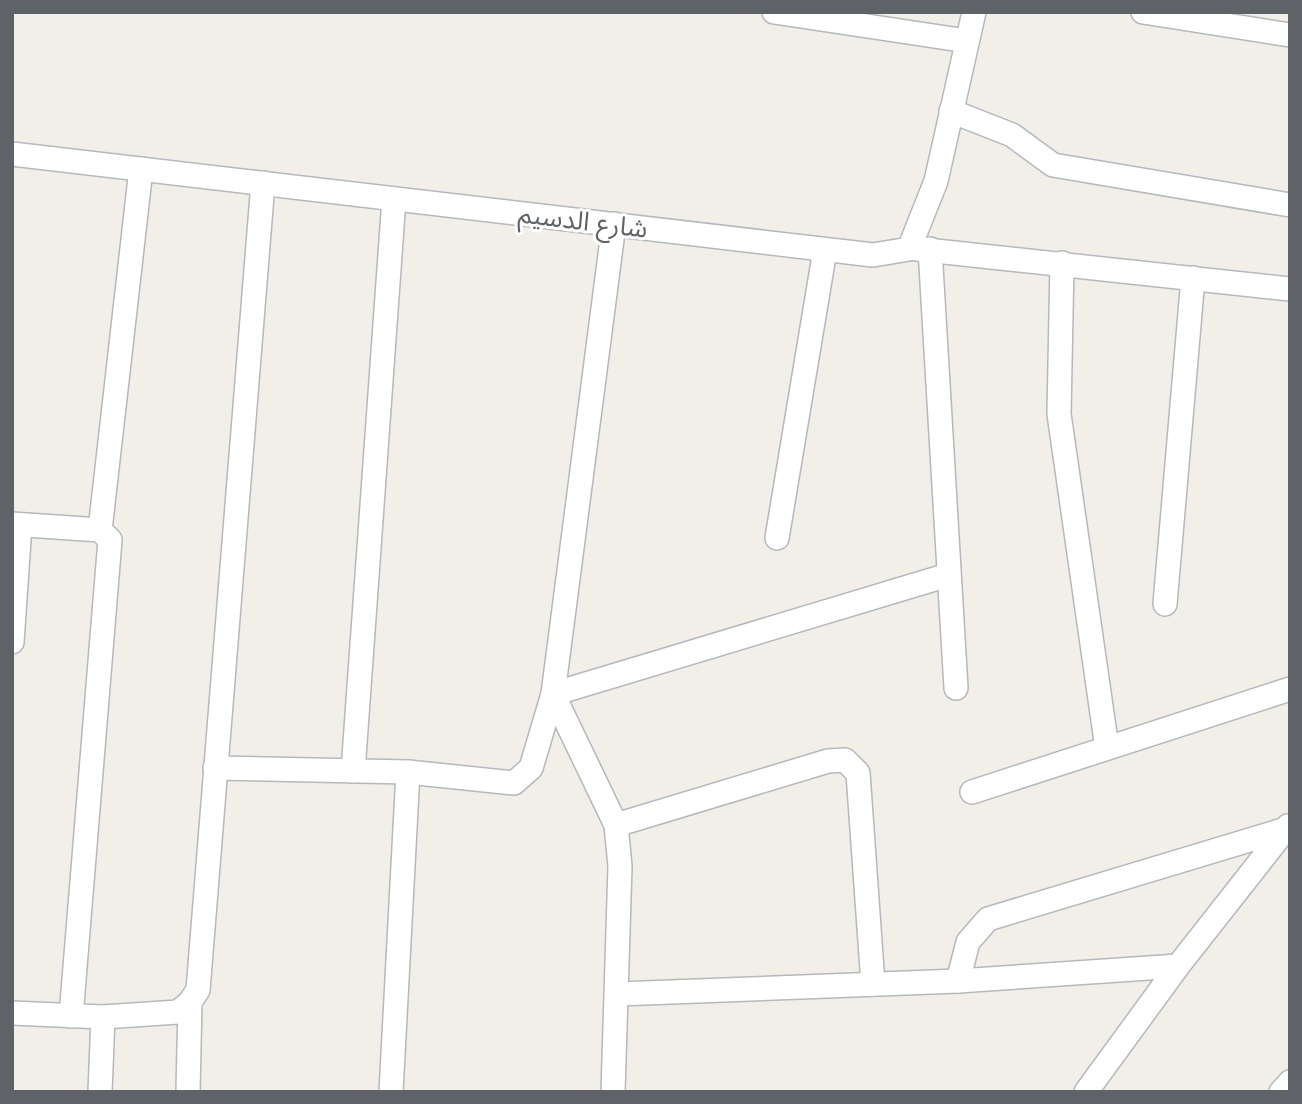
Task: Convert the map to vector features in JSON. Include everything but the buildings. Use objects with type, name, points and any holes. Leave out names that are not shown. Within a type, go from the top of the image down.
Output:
[{"type":"street","points":[[956,688],[920,249],[974,12]]},
{"type":"street","points":[[1143,12],[1290,35]]},
{"type":"street","points":[[789,13],[967,41]]},
{"type":"street","points":[[951,111],[1012,135],[1031,152],[1053,164],[1290,205]]},
{"type":"street","name":"شارع الدسيم","points":[[12,154],[825,250],[873,255],[920,249],[1290,289]]},
{"type":"street","points":[[100,530],[141,169]]},
{"type":"street","points":[[12,1013],[103,1017],[178,1013],[198,990],[263,183]]},
{"type":"street","points":[[353,771],[394,199]]},
{"type":"street","points":[[215,768],[408,772],[514,783],[531,768],[553,694],[614,224]]},
{"type":"street","points":[[777,538],[825,250]]},
{"type":"street","points":[[1062,263],[1059,414],[1107,748]]},
{"type":"street","points":[[1165,604],[1193,278]]},
{"type":"street","points":[[12,642],[16,524],[100,530],[110,540],[71,1016]]},
{"type":"street","points":[[553,694],[948,575]]},
{"type":"street","points":[[971,793],[1290,689]]},
{"type":"street","points":[[553,694],[616,825],[620,866],[613,1092]]},
{"type":"street","points":[[616,825],[828,761],[845,760],[858,773],[873,984]]},
{"type":"street","points":[[391,1092],[408,772]]},
{"type":"street","points":[[958,981],[968,942],[988,919],[1288,827]]},
{"type":"street","points":[[1086,1092],[1178,966],[1288,827]]},
{"type":"street","points":[[618,994],[958,981],[1178,966]]},
{"type":"street","points":[[188,1092],[190,1002]]},
{"type":"street","points":[[100,1092],[103,1017]]},
{"type":"street","points":[[1281,1092],[1290,1082]]}]
